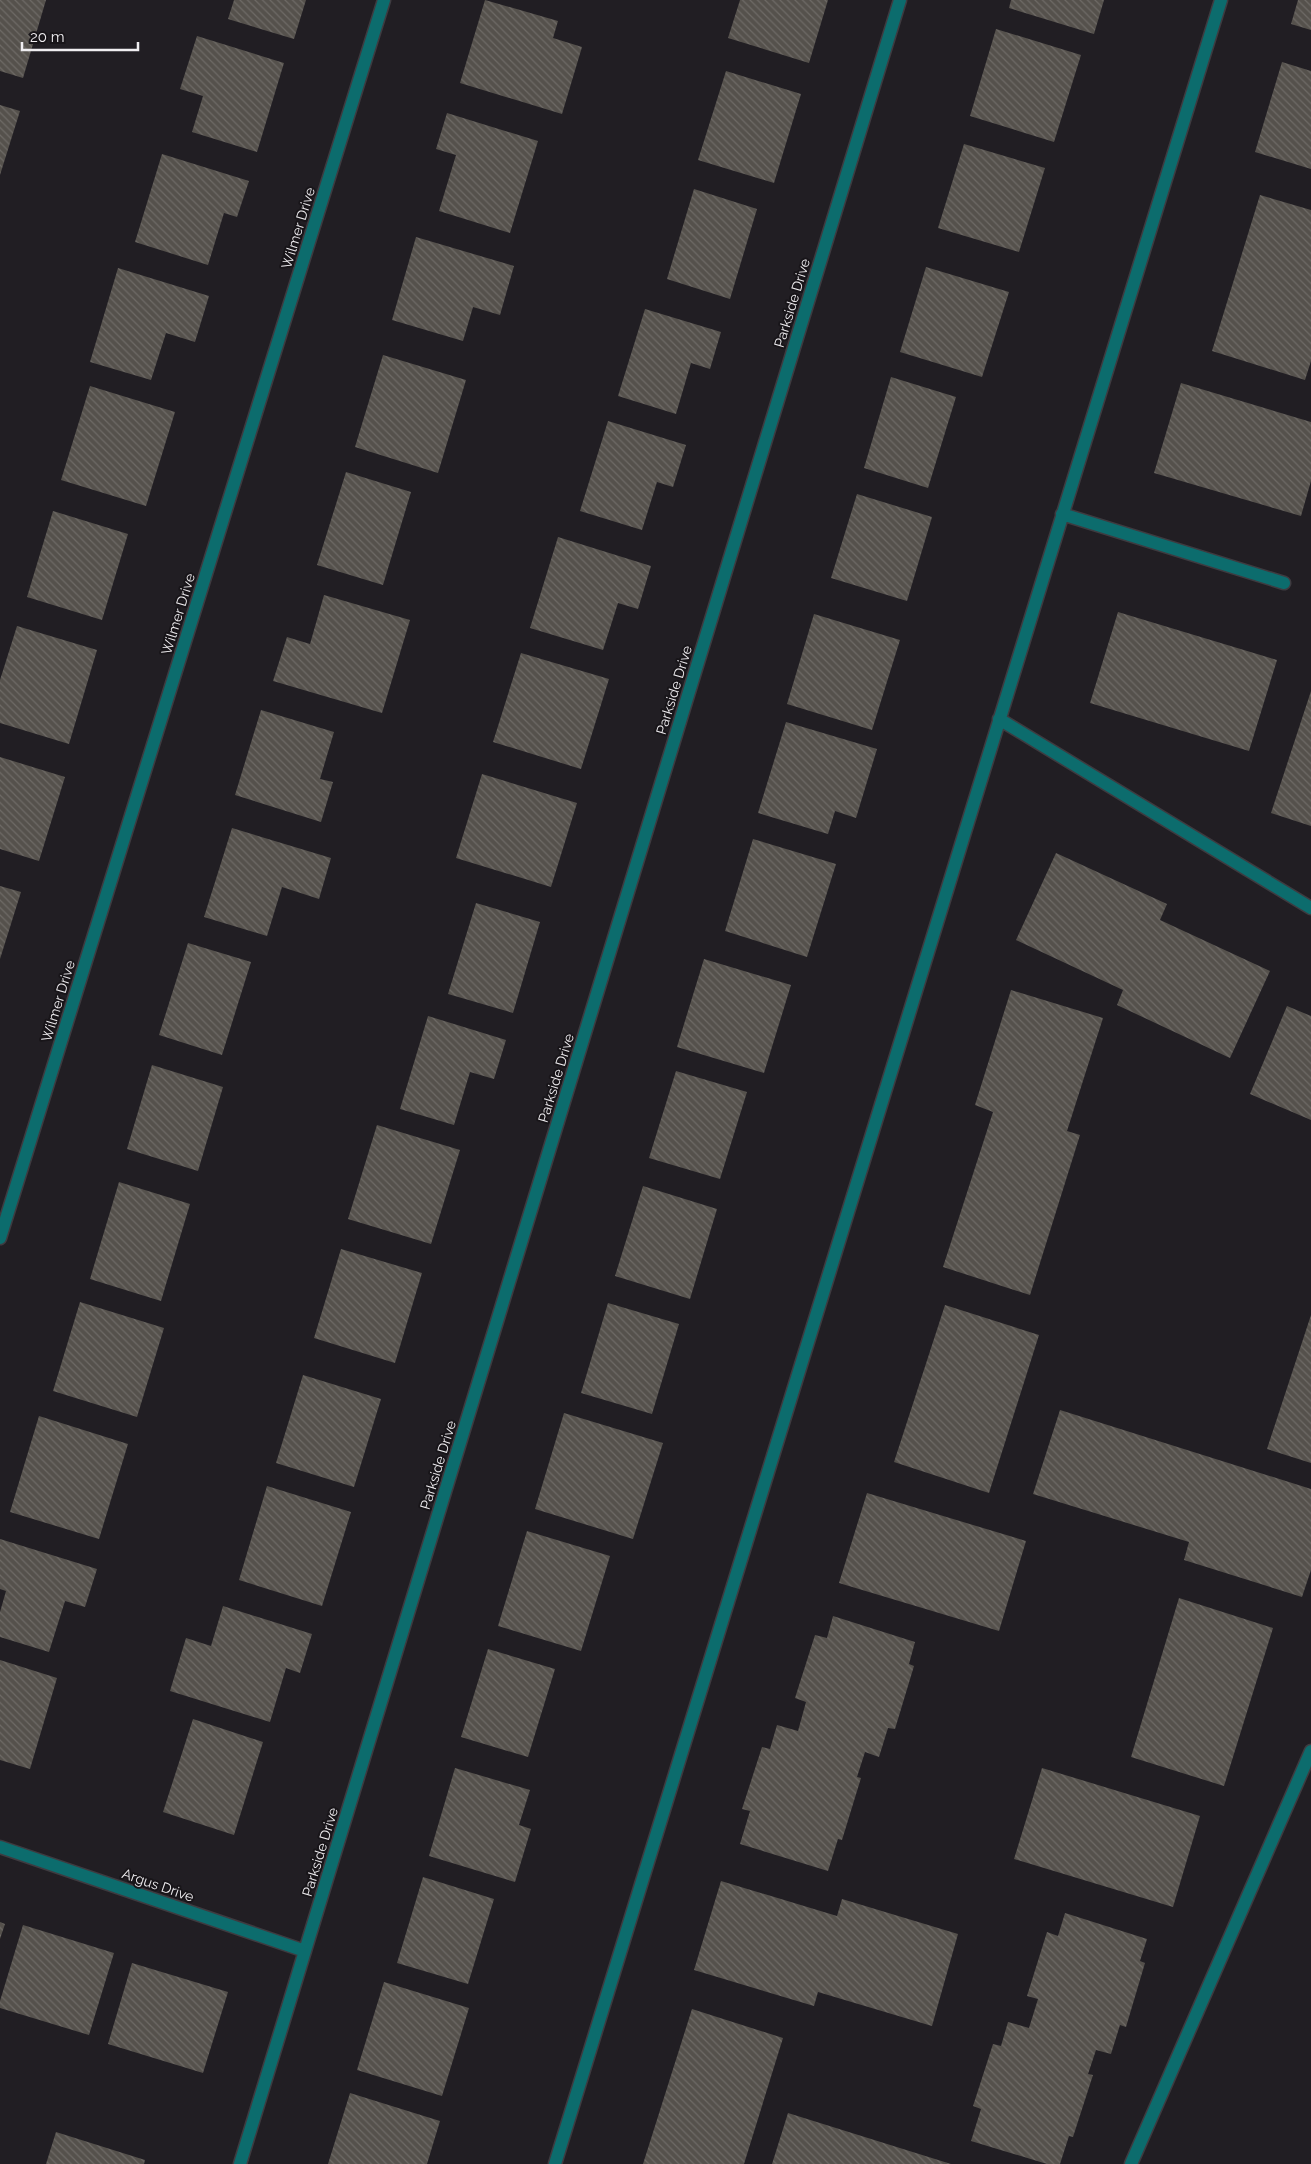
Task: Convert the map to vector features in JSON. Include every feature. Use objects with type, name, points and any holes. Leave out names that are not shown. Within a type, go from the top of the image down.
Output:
[{"type":"street","name":"Wilmer Drive","points":[[0,1238],[384,0]]},
{"type":"street","name":"Parkside Drive","points":[[240,2164],[900,0]]},
{"type":"street","points":[[555,2164],[1221,0]]},
{"type":"street","points":[[1062,514],[1284,583]]},
{"type":"street","points":[[999,719],[1311,908]]},
{"type":"street","points":[[1131,2164],[1311,1751]]},
{"type":"street","name":"Argus Drive","points":[[0,1847],[306,1951]]},
{"type":"building","points":[[0,0],[46,0],[23,78],[0,71]]},
{"type":"building","points":[[234,0],[306,0],[294,39],[228,19]]},
{"type":"building","points":[[485,0],[558,21],[553,38],[582,47],[562,114],[460,83]]},
{"type":"building","points":[[740,0],[828,0],[809,63],[728,38]]},
{"type":"building","points":[[1011,0],[1104,0],[1094,34],[1009,8]]},
{"type":"building","points":[[1298,0],[1311,0],[1311,30],[1291,24]]},
{"type":"building","points":[[996,29],[1081,55],[1054,142],[970,116]]},
{"type":"building","points":[[197,36],[284,63],[257,152],[192,132],[203,96],[180,89]]},
{"type":"building","points":[[1282,62],[1311,71],[1311,169],[1255,152]]},
{"type":"building","points":[[726,71],[801,94],[774,183],[698,160]]},
{"type":"building","points":[[0,105],[20,111],[0,175]]},
{"type":"building","points":[[447,113],[538,141],[510,233],[439,211],[456,155],[436,149]]},
{"type":"building","points":[[964,144],[1045,168],[1019,252],[938,228]]},
{"type":"building","points":[[162,154],[249,181],[237,217],[224,213],[208,265],[135,242]]},
{"type":"building","points":[[694,189],[757,209],[730,299],[667,279]]},
{"type":"building","points":[[1260,195],[1311,210],[1311,361],[1305,380],[1212,351]]},
{"type":"building","points":[[416,237],[514,266],[500,315],[473,307],[463,341],[392,320]]},
{"type":"building","points":[[926,267],[1009,292],[982,377],[900,352]]},
{"type":"building","points":[[118,268],[209,296],[195,342],[166,333],[151,380],[90,362]]},
{"type":"building","points":[[645,309],[721,332],[710,369],[691,363],[676,414],[618,396]]},
{"type":"building","points":[[383,355],[466,380],[438,473],[355,447]]},
{"type":"building","points":[[891,377],[956,397],[928,488],[864,468]]},
{"type":"building","points":[[1181,383],[1311,422],[1311,481],[1301,516],[1154,473]]},
{"type":"building","points":[[90,386],[175,412],[146,506],[61,480]]},
{"type":"building","points":[[608,421],[686,445],[673,487],[657,482],[642,530],[580,511]]},
{"type":"building","points":[[346,472],[411,492],[383,585],[317,565]]},
{"type":"building","points":[[857,494],[932,517],[907,601],[831,578]]},
{"type":"building","points":[[53,511],[128,534],[102,620],[27,597]]},
{"type":"building","points":[[558,537],[651,566],[638,609],[618,603],[603,650],[530,628]]},
{"type":"building","points":[[324,595],[410,620],[382,713],[273,681],[287,637],[310,644]]},
{"type":"building","points":[[1118,612],[1277,660],[1249,751],[1090,703]]},
{"type":"building","points":[[814,614],[900,640],[872,730],[787,704]]},
{"type":"building","points":[[17,626],[97,650],[69,744],[0,723],[0,680]]},
{"type":"building","points":[[521,653],[609,679],[581,769],[493,742]]},
{"type":"building","points":[[1311,691],[1311,826],[1271,813]]},
{"type":"building","points":[[261,710],[334,732],[320,779],[333,782],[321,822],[235,795]]},
{"type":"building","points":[[786,722],[877,749],[856,818],[835,811],[828,834],[758,813]]},
{"type":"building","points":[[0,757],[65,777],[39,861],[0,849]]},
{"type":"building","points":[[482,774],[577,803],[551,887],[456,858]]},
{"type":"building","points":[[232,828],[331,858],[319,899],[282,887],[267,936],[204,917]]},
{"type":"building","points":[[753,839],[836,864],[807,957],[725,931]]},
{"type":"building","points":[[1056,853],[1167,904],[1160,920],[1270,971],[1230,1058],[1117,1005],[1123,990],[1016,940]]},
{"type":"building","points":[[0,886],[21,892],[0,959]]},
{"type":"building","points":[[476,903],[540,922],[513,1013],[448,994]]},
{"type":"building","points":[[188,943],[251,962],[222,1055],[159,1035]]},
{"type":"building","points":[[704,959],[791,985],[764,1073],[677,1047]]},
{"type":"building","points":[[1011,990],[1103,1018],[1067,1131],[1080,1135],[1030,1295],[943,1267],[993,1112],[975,1105]]},
{"type":"building","points":[[1287,1006],[1311,1016],[1311,1120],[1250,1094]]},
{"type":"building","points":[[428,1016],[506,1040],[494,1079],[470,1072],[454,1125],[400,1109]]},
{"type":"building","points":[[152,1065],[223,1087],[198,1171],[127,1149]]},
{"type":"building","points":[[676,1071],[747,1092],[720,1179],[649,1158]]},
{"type":"building","points":[[377,1125],[460,1150],[431,1244],[348,1219]]},
{"type":"building","points":[[119,1182],[190,1204],[161,1301],[90,1279]]},
{"type":"building","points":[[643,1186],[717,1209],[690,1299],[615,1276]]},
{"type":"building","points":[[341,1249],[422,1273],[395,1363],[314,1338]]},
{"type":"building","points":[[80,1302],[164,1328],[137,1417],[53,1391]]},
{"type":"building","points":[[608,1303],[679,1324],[652,1414],[581,1393]]},
{"type":"building","points":[[945,1305],[1039,1335],[989,1493],[894,1462]]},
{"type":"building","points":[[1311,1315],[1311,1463],[1267,1449]]},
{"type":"building","points":[[303,1375],[381,1399],[354,1487],[276,1463]]},
{"type":"building","points":[[1060,1410],[1311,1489],[1311,1570],[1302,1597],[1184,1560],[1189,1542],[1033,1494]]},
{"type":"building","points":[[564,1413],[663,1443],[633,1539],[535,1509]]},
{"type":"building","points":[[39,1416],[128,1444],[99,1539],[10,1512]]},
{"type":"building","points":[[267,1486],[351,1512],[322,1606],[239,1580]]},
{"type":"building","points":[[867,1493],[1026,1541],[999,1631],[839,1583]]},
{"type":"building","points":[[527,1531],[610,1556],[581,1651],[498,1626]]},
{"type":"building","points":[[0,1539],[97,1569],[85,1607],[65,1601],[49,1652],[0,1637],[0,1612],[6,1591],[0,1589]]},
{"type":"building","points":[[1179,1598],[1273,1628],[1224,1786],[1131,1757]]},
{"type":"building","points":[[223,1606],[312,1634],[300,1673],[286,1668],[270,1722],[170,1691],[186,1638],[211,1646]]},
{"type":"building","points":[[833,1616],[915,1642],[909,1664],[914,1666],[895,1729],[888,1728],[879,1757],[865,1752],[857,1777],[861,1778],[842,1840],[838,1839],[828,1871],[740,1844],[750,1811],[742,1809],[762,1747],[770,1749],[777,1725],[798,1731],[806,1702],[795,1698],[815,1635],[827,1638]]},
{"type":"building","points":[[488,1649],[555,1669],[528,1757],[461,1737]]},
{"type":"building","points":[[0,1660],[57,1678],[30,1769],[0,1760]]},
{"type":"building","points":[[193,1719],[263,1742],[234,1835],[163,1812]]},
{"type":"building","points":[[455,1768],[530,1790],[519,1825],[531,1829],[515,1882],[429,1856]]},
{"type":"building","points":[[1042,1768],[1200,1816],[1173,1907],[1014,1859]]},
{"type":"building","points":[[423,1877],[494,1899],[468,1984],[397,1963]]},
{"type":"building","points":[[721,1881],[837,1916],[842,1899],[958,1934],[932,2026],[818,1992],[814,2006],[694,1970]]},
{"type":"building","points":[[1065,1913],[1147,1939],[1140,1961],[1145,1963],[1126,2027],[1120,2025],[1111,2054],[1096,2050],[1088,2074],[1093,2075],[1073,2137],[1069,2136],[1060,2164],[1047,2164],[971,2141],[981,2109],[973,2106],[993,2044],[1001,2046],[1008,2022],[1029,2028],[1038,1999],[1027,1996],[1047,1932],[1058,1936]]},
{"type":"building","points":[[0,1922],[5,1924],[0,1939]]},
{"type":"building","points":[[23,1925],[114,1953],[89,2035],[0,2008],[0,2001]]},
{"type":"building","points":[[132,1963],[228,1992],[203,2073],[108,2044]]},
{"type":"building","points":[[384,1982],[469,2008],[442,2096],[357,2070]]},
{"type":"building","points":[[692,2009],[783,2038],[744,2164],[643,2164]]},
{"type":"building","points":[[350,2093],[440,2121],[427,2164],[328,2164]]},
{"type":"building","points":[[788,2113],[951,2164],[772,2164]]},
{"type":"building","points":[[56,2132],[145,2160],[144,2164],[46,2164]]}]
